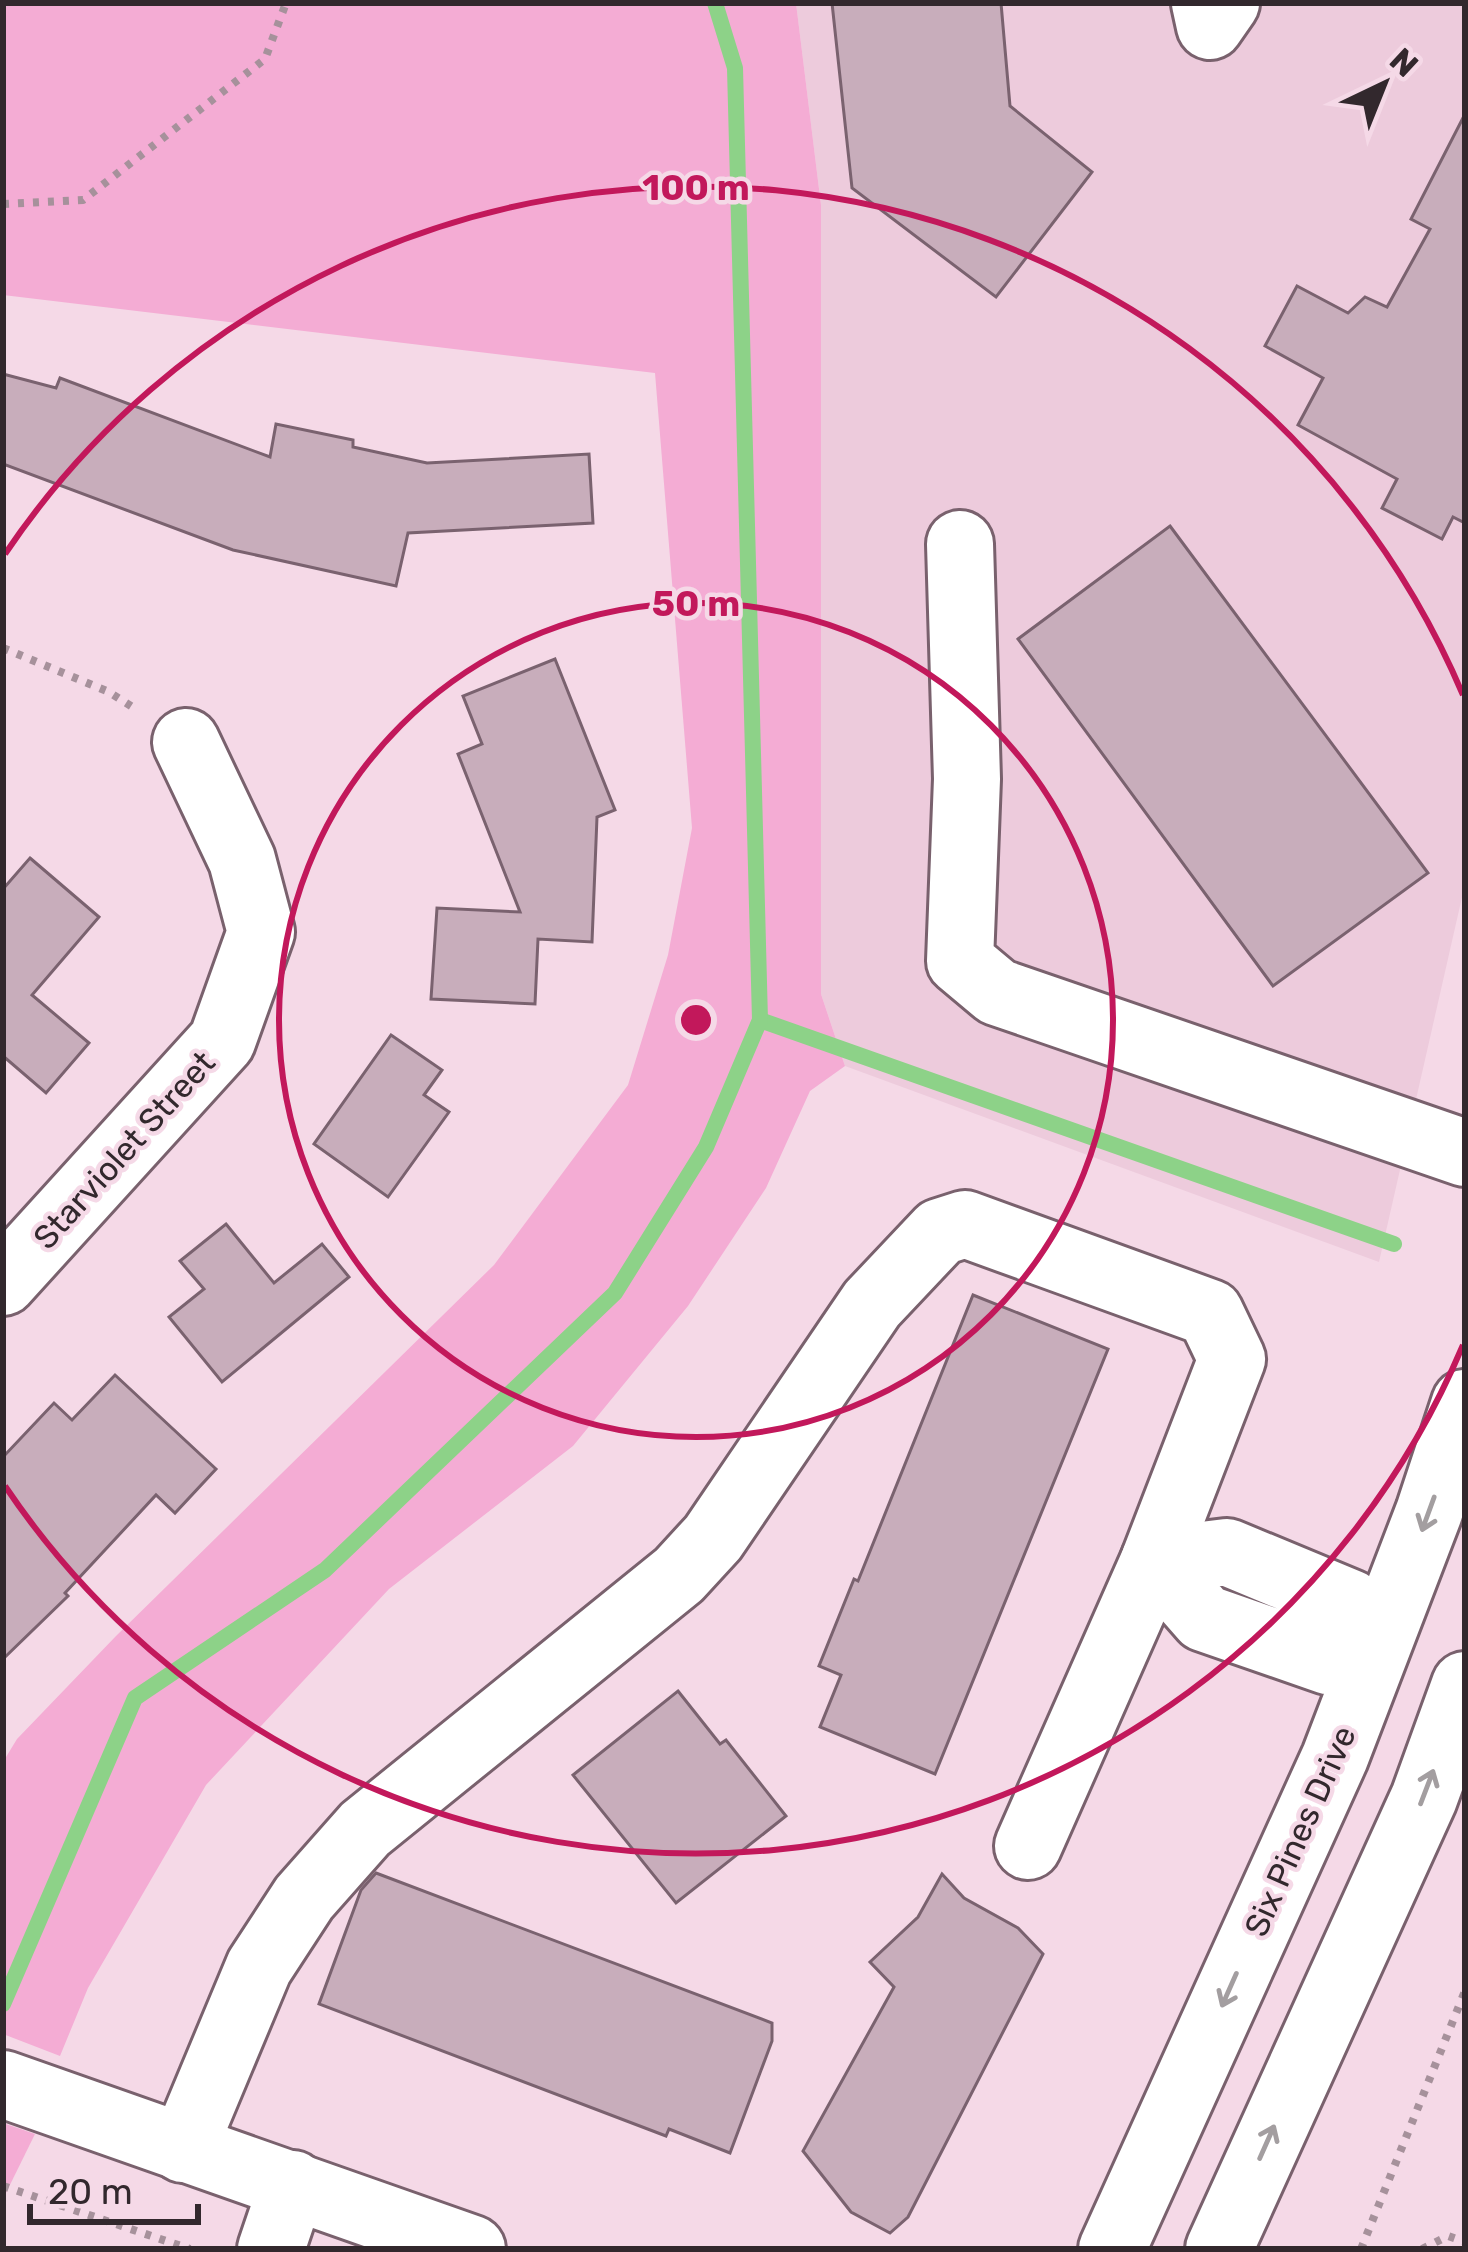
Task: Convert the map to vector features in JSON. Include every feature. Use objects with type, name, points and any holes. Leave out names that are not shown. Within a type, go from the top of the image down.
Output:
[{"type":"street","points":[[1205,3],[1210,26],[1226,3]]},
{"type":"street","points":[[960,544],[967,779],[960,961],[997,992],[1465,1153]]},
{"type":"street","name":"Starviolet Street","points":[[3,1282],[222,1041],[261,932],[242,860],[186,742]]},
{"type":"street","points":[[183,2149],[259,1967],[304,1898],[365,1829],[679,1575],[713,1538],[872,1304],[940,1232],[965,1224],[1210,1313],[1232,1359],[1154,1561],[1028,1846]]},
{"type":"street","name":"Six Pines Drive","points":[[1112,2249],[1335,1757],[1366,1643],[1430,1511],[1465,1403]]},
{"type":"street","points":[[1154,1561],[1227,1552],[1350,1603],[1366,1643],[1465,1682],[1424,1798],[1219,2249]]},
{"type":"street","points":[[3,2084],[293,2184],[382,2234],[472,2249]]},
{"type":"street","points":[[272,2249],[293,2184]]},
{"type":"path","points":[[3,204],[83,200],[265,59],[286,3]]},
{"type":"path","points":[[3,648],[109,692],[186,742]]},
{"type":"path","points":[[1361,2249],[1465,1990]]},
{"type":"path","points":[[3,2186],[190,2249]]},
{"type":"path","points":[[1422,2249],[1448,2236],[1465,2242]]},
{"type":"shaded area","points":[[3,3],[796,3],[821,205],[821,994],[845,1066],[810,1091],[766,1188],[688,1306],[573,1446],[389,1589],[206,1785],[88,1988],[60,2056],[3,2034],[3,1762],[17,1739],[116,1636],[494,1265],[628,1085],[668,955],[692,828],[655,373],[3,295]]},
{"type":"shaded area","points":[[796,3],[1465,3],[1465,884],[1379,1262],[845,1066],[821,994],[821,205]]},
{"type":"shaded area","points":[[3,2123],[35,2134],[3,2199]]},
{"type":"building","points":[[832,3],[1001,3],[1010,106],[1092,172],[996,297],[852,188]]},
{"type":"building","points":[[1465,114],[1465,523],[1453,517],[1442,539],[1382,508],[1397,479],[1298,425],[1323,378],[1265,346],[1297,286],[1348,313],[1365,297],[1387,307],[1430,229],[1411,219]]},
{"type":"building","points":[[3,374],[56,388],[60,378],[270,457],[276,424],[353,440],[353,447],[427,463],[589,454],[593,523],[408,533],[396,586],[233,550],[3,464]]},
{"type":"building","points":[[1170,526],[1428,873],[1273,986],[1018,639]]},
{"type":"building","points":[[555,659],[615,810],[597,817],[592,942],[538,939],[535,1004],[431,999],[437,908],[520,912],[458,754],[482,744],[463,696]]},
{"type":"building","points":[[30,858],[99,917],[32,995],[89,1043],[46,1093],[3,1056],[3,889]]},
{"type":"building","points":[[391,1035],[442,1070],[424,1095],[449,1112],[388,1197],[314,1144]]},
{"type":"building","points":[[226,1224],[274,1283],[322,1244],[349,1277],[222,1382],[169,1317],[204,1289],[180,1261]]},
{"type":"building","points":[[973,1295],[1108,1349],[935,1774],[820,1727],[841,1675],[819,1666]]},
{"type":"building","points":[[115,1375],[216,1469],[175,1513],[156,1495],[65,1593],[68,1596],[3,1659],[3,1457],[54,1403],[72,1420]]},
{"type":"building","points":[[678,1691],[720,1744],[726,1740],[786,1816],[676,1903],[573,1775]]},
{"type":"building","points":[[376,1873],[772,2023],[772,2041],[730,2153],[669,2129],[666,2136],[319,2004],[361,1890]]},
{"type":"building","points":[[942,1874],[964,1898],[1018,1928],[1043,1954],[908,2217],[890,2233],[851,2212],[803,2151],[894,1987],[870,1962],[918,1917]]},
{"type":"waterway","points":[[3,2004],[135,1698],[325,1570],[615,1293],[706,1147],[760,1020],[735,68],[715,3]]},
{"type":"waterway","points":[[760,1020],[1394,1244]]}]
